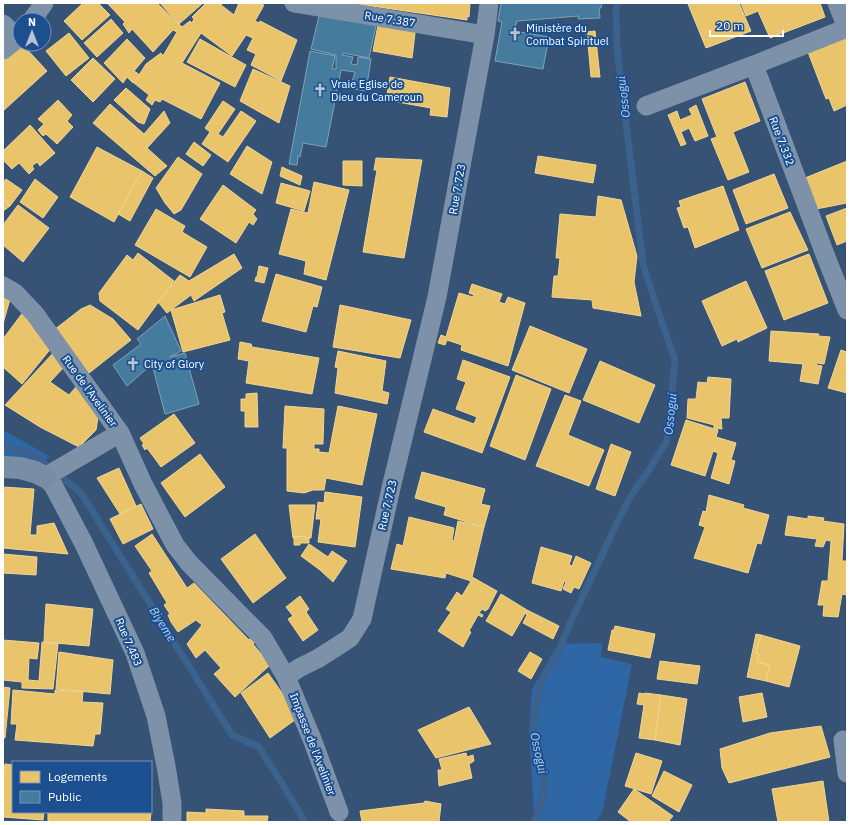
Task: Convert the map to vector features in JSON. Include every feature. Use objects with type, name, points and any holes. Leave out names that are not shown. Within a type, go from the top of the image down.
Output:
[{"type":"street","points":[[38,12],[44,3]]},
{"type":"street","name":"Rue 7.387","points":[[294,3],[485,35]]},
{"type":"street","name":"Rue 7.723","points":[[286,677],[350,638],[362,619],[393,480],[437,297],[485,35],[489,3]]},
{"type":"street","points":[[646,106],[847,28],[837,3]]},
{"type":"street","points":[[3,24],[12,31]]},
{"type":"street","points":[[3,50],[12,43]]},
{"type":"street","name":"Rue 7.332","points":[[754,65],[847,310]]},
{"type":"street","name":"Rue de l'Avelinier","points":[[3,286],[15,293],[35,314],[120,433],[45,477]]},
{"type":"street","points":[[120,433],[143,484],[175,545],[189,563],[263,638],[286,677]]},
{"type":"street","points":[[3,467],[20,468],[45,477]]},
{"type":"street","name":"Rue 7.483","points":[[45,477],[53,485],[84,544],[135,653],[156,716],[172,803],[172,822]]},
{"type":"street","name":"Impasse de l'Avelinier","points":[[286,677],[312,739],[339,812]]},
{"type":"street","points":[[843,740],[847,773]]},
{"type":"shaded area","points":[[3,430],[49,456],[44,465],[3,460]]},
{"type":"shaded area","points":[[602,643],[601,657],[632,664],[603,809],[597,822],[530,822],[534,814],[529,734],[532,689],[558,644]]},
{"type":"building: Logements","points":[[83,3],[98,3],[110,15],[82,40],[64,21]]},
{"type":"building: Logements","points":[[107,3],[157,3],[182,27],[190,21],[192,23],[194,19],[192,17],[206,3],[222,3],[221,5],[234,15],[239,3],[264,5],[255,21],[259,23],[260,21],[297,40],[281,81],[251,65],[256,54],[247,50],[253,38],[246,35],[232,56],[201,33],[182,63],[220,83],[201,119],[162,99],[160,102],[155,100],[152,105],[146,100],[149,95],[134,83],[146,64],[161,53],[163,56],[177,32],[173,30],[153,52],[132,29],[129,33],[123,24],[125,22]]},
{"type":"building: Logements","points":[[160,3],[203,3],[179,24]]},
{"type":"building: Logements","points":[[351,3],[470,3],[469,17],[467,16],[467,20]]},
{"type":"building: Logements","points":[[739,3],[751,31],[706,48],[688,4]]},
{"type":"building: Logements","points":[[741,3],[820,3],[825,17],[770,38],[758,11],[746,16]]},
{"type":"building: Logements","points":[[111,19],[123,33],[97,57],[84,43]]},
{"type":"building: Logements","points":[[378,25],[416,25],[412,58],[373,51]]},
{"type":"building: Logements","points":[[595,31],[600,77],[591,77],[587,32]]},
{"type":"building: Logements","points":[[69,33],[89,58],[66,76],[47,52],[52,52],[52,46]]},
{"type":"building: Logements","points":[[847,36],[847,105],[834,111],[829,98],[826,99],[808,52]]},
{"type":"building: Logements","points":[[127,39],[145,58],[134,71],[140,75],[133,83],[127,77],[123,83],[104,63]]},
{"type":"building: Logements","points":[[200,39],[246,65],[235,87],[187,62]]},
{"type":"building: Logements","points":[[12,52],[29,52],[47,71],[3,111],[3,59]]},
{"type":"building: Logements","points":[[93,58],[115,79],[93,102],[71,80]]},
{"type":"building: Logements","points":[[253,69],[290,86],[279,123],[240,101]]},
{"type":"building: Logements","points":[[390,77],[450,88],[447,117],[430,115],[431,108],[386,100]]},
{"type":"building: Logements","points":[[745,82],[760,121],[733,132],[749,172],[728,180],[711,139],[717,137],[702,99]]},
{"type":"building: Logements","points":[[126,88],[150,109],[144,124],[138,122],[114,100]]},
{"type":"building: Logements","points":[[58,100],[72,115],[67,121],[73,127],[57,144],[46,134],[43,136],[38,130],[44,124],[38,119]]},
{"type":"building: Logements","points":[[223,101],[235,109],[218,134],[223,137],[241,111],[256,121],[228,162],[202,144],[210,132],[205,128]]},
{"type":"building: Logements","points":[[110,104],[144,134],[164,111],[170,123],[147,148],[167,166],[155,176],[93,123]]},
{"type":"building: Logements","points":[[696,105],[708,136],[695,141],[689,128],[681,132],[686,144],[681,146],[668,115],[677,111],[680,120],[692,115],[689,109]]},
{"type":"building: Logements","points":[[30,125],[55,153],[40,166],[37,162],[32,166],[34,169],[29,174],[19,163],[12,169],[3,160],[3,151]]},
{"type":"building: Logements","points":[[194,142],[211,155],[203,166],[186,154]]},
{"type":"building: Logements","points":[[247,146],[272,162],[262,194],[230,174]]},
{"type":"building: Logements","points":[[97,147],[142,171],[114,222],[70,197]]},
{"type":"building: Logements","points":[[538,156],[596,165],[593,183],[535,173]]},
{"type":"building: Logements","points":[[178,157],[202,174],[181,210],[174,214],[156,188]]},
{"type":"building: Logements","points":[[376,158],[422,160],[404,258],[363,252],[377,170],[374,170]]},
{"type":"building: Logements","points":[[343,161],[362,161],[362,186],[343,185]]},
{"type":"building: Logements","points":[[847,161],[847,203],[816,209],[805,178]]},
{"type":"building: Logements","points":[[282,167],[302,176],[300,185],[280,176]]},
{"type":"building: Logements","points":[[142,171],[153,178],[130,221],[118,214]]},
{"type":"building: Logements","points":[[774,174],[788,208],[746,224],[733,190]]},
{"type":"building: Logements","points":[[6,179],[22,190],[10,206],[3,199],[3,182]]},
{"type":"building: Logements","points":[[35,179],[58,197],[43,218],[20,202]]},
{"type":"building: Logements","points":[[314,182],[349,190],[326,280],[304,274],[306,261],[279,254],[291,209],[308,213]]},
{"type":"building: Logements","points":[[281,183],[310,191],[304,211],[276,203]]},
{"type":"building: Logements","points":[[223,185],[256,210],[253,214],[257,219],[253,225],[249,222],[236,243],[200,219]]},
{"type":"building: Logements","points":[[723,186],[739,230],[695,248],[688,227],[684,228],[677,208],[681,207],[679,201]]},
{"type":"building: Logements","points":[[598,196],[621,200],[637,256],[634,282],[641,316],[593,308],[592,300],[552,297],[554,276],[558,276],[560,258],[556,258],[560,214],[596,217]]},
{"type":"building: Logements","points":[[3,199],[10,206],[3,211]]},
{"type":"building: Logements","points":[[18,205],[49,228],[23,262],[3,245],[3,225]]},
{"type":"building: Logements","points":[[847,208],[847,241],[837,245],[826,216]]},
{"type":"building: Logements","points":[[156,209],[185,226],[182,232],[207,247],[190,277],[135,245]]},
{"type":"building: Logements","points":[[790,212],[808,250],[762,268],[746,229]]},
{"type":"building: Logements","points":[[138,253],[174,281],[138,330],[100,301],[99,293],[127,255],[133,260]]},
{"type":"building: Logements","points":[[234,254],[242,268],[194,301],[191,295],[167,313],[158,302],[180,275],[189,281]]},
{"type":"building: Logements","points":[[809,254],[828,303],[784,320],[765,271]]},
{"type":"building: Logements","points":[[259,266],[268,268],[264,283],[255,281]]},
{"type":"building: Logements","points":[[276,274],[322,287],[317,307],[313,306],[306,332],[262,321]]},
{"type":"building: Logements","points":[[746,281],[767,328],[738,342],[737,339],[722,346],[702,301]]},
{"type":"building: Logements","points":[[472,284],[502,294],[499,302],[505,304],[508,297],[525,303],[508,366],[461,350],[462,345],[447,340],[445,345],[438,343],[441,335],[446,337],[459,293],[473,297],[474,295],[469,293]]},
{"type":"building: Logements","points":[[220,295],[225,312],[222,313],[230,340],[183,352],[171,310]]},
{"type":"building: Logements","points":[[3,298],[10,299],[3,324]]},
{"type":"building: Logements","points":[[90,305],[113,319],[131,340],[89,373],[54,330],[81,309]]},
{"type":"building: Logements","points":[[340,305],[411,320],[400,358],[333,347]]},
{"type":"building: Logements","points":[[24,311],[52,347],[22,384],[3,367],[3,339]]},
{"type":"building: Logements","points":[[530,326],[587,349],[569,393],[512,370]]},
{"type":"building: Logements","points":[[771,331],[819,334],[818,336],[830,337],[824,364],[817,363],[816,365],[822,366],[818,384],[800,381],[803,364],[769,361]]},
{"type":"building: Logements","points":[[240,342],[251,344],[252,347],[319,358],[312,394],[246,383],[249,361],[238,359]]},
{"type":"building: Logements","points":[[841,350],[847,352],[847,393],[828,388]]},
{"type":"building: Logements","points":[[55,351],[65,366],[50,382],[69,395],[77,386],[98,417],[96,430],[79,447],[40,427],[5,405]]},
{"type":"building: Logements","points":[[338,351],[386,361],[382,391],[389,393],[387,404],[335,393],[338,368],[335,367]]},
{"type":"building: Logements","points":[[463,360],[510,377],[482,453],[424,432],[433,409],[474,424],[477,417],[456,409],[466,382],[457,379]]},
{"type":"building: Logements","points":[[600,361],[655,385],[639,423],[583,400]]},
{"type":"building: Logements","points":[[516,375],[551,389],[525,460],[490,446]]},
{"type":"building: Logements","points":[[708,377],[731,379],[729,418],[721,418],[722,429],[714,428],[714,425],[687,418],[688,399],[696,399],[698,382],[707,383]]},
{"type":"building: Logements","points":[[257,393],[258,427],[245,427],[245,411],[241,411],[241,399],[246,399],[246,394]]},
{"type":"building: Logements","points":[[565,395],[581,401],[568,435],[604,450],[589,486],[536,466]]},
{"type":"building: Logements","points":[[285,406],[324,409],[323,444],[314,444],[314,449],[319,449],[319,452],[329,453],[338,406],[377,414],[362,485],[326,478],[324,490],[313,490],[304,493],[287,491],[287,448],[283,448]]},
{"type":"building: Logements","points":[[174,414],[195,443],[161,467],[147,448],[145,450],[142,445],[144,444],[140,438]]},
{"type":"building: Logements","points":[[686,420],[718,430],[716,437],[736,443],[731,460],[735,461],[729,484],[711,478],[718,453],[713,451],[705,476],[671,465]]},
{"type":"building: Logements","points":[[611,444],[631,452],[615,496],[596,489]]},
{"type":"building: Logements","points":[[200,454],[225,487],[185,517],[161,483]]},
{"type":"building: Logements","points":[[119,468],[136,506],[120,514],[97,478]]},
{"type":"building: Logements","points":[[422,472],[485,489],[481,504],[490,506],[484,527],[444,515],[446,507],[415,498]]},
{"type":"building: Logements","points":[[3,487],[34,489],[30,535],[37,535],[37,526],[54,523],[68,554],[3,548]]},
{"type":"building: Logements","points":[[325,492],[362,497],[355,547],[318,542],[321,519],[316,519],[318,502],[324,503]]},
{"type":"building: Logements","points":[[709,495],[744,505],[743,508],[769,515],[761,544],[757,543],[748,573],[694,558],[705,527],[699,525],[703,511],[706,512]]},
{"type":"building: Logements","points":[[141,504],[153,529],[123,544],[110,519]]},
{"type":"building: Logements","points":[[289,505],[315,505],[311,538],[293,538]]},
{"type":"building: Logements","points":[[788,516],[808,519],[808,516],[824,518],[823,521],[844,524],[842,561],[847,561],[847,595],[842,594],[838,617],[823,616],[824,605],[818,605],[822,581],[828,581],[831,541],[826,540],[823,547],[815,546],[817,539],[785,535]]},
{"type":"building: Logements","points":[[409,517],[454,528],[452,540],[454,541],[458,521],[484,527],[472,577],[497,591],[488,609],[485,611],[482,609],[479,613],[483,615],[482,617],[478,615],[469,631],[471,632],[463,647],[438,631],[451,612],[446,609],[457,592],[462,596],[471,581],[446,573],[445,578],[391,569],[397,544],[403,546]]},
{"type":"building: Logements","points":[[152,534],[187,588],[194,583],[249,640],[253,635],[257,639],[253,644],[270,665],[235,697],[214,674],[221,668],[205,650],[196,658],[187,644],[202,625],[196,620],[178,632],[171,622],[168,615],[170,614],[164,605],[167,603],[149,573],[152,571],[135,546]]},
{"type":"building: Logements","points":[[255,534],[286,578],[253,603],[221,559]]},
{"type":"building: Logements","points":[[305,536],[305,538],[309,538],[309,543],[294,545],[294,537]]},
{"type":"building: Logements","points":[[309,544],[328,557],[332,551],[347,561],[333,582],[301,556]]},
{"type":"building: Logements","points":[[541,547],[572,556],[569,565],[572,566],[576,556],[591,563],[579,589],[574,587],[571,593],[563,589],[566,582],[564,581],[561,591],[532,583]]},
{"type":"building: Logements","points":[[3,554],[37,557],[36,575],[3,573]]},
{"type":"building: Logements","points":[[501,594],[527,610],[512,636],[486,621]]},
{"type":"building: Logements","points":[[300,596],[309,609],[306,612],[318,630],[303,641],[288,619],[293,616],[286,607]]},
{"type":"building: Logements","points":[[46,604],[93,609],[89,646],[44,642]]},
{"type":"building: Logements","points":[[527,610],[559,626],[553,639],[523,623],[527,615],[525,613]]},
{"type":"building: Logements","points":[[615,626],[655,634],[650,658],[608,650],[612,630],[614,630]]},
{"type":"building: Logements","points":[[756,634],[761,635],[756,653],[759,654],[757,662],[770,665],[766,681],[747,677]]},
{"type":"building: Logements","points":[[761,635],[800,646],[789,687],[766,681],[770,665],[757,662],[759,654],[756,653]]},
{"type":"building: Logements","points":[[3,640],[39,643],[37,659],[29,658],[28,680],[39,681],[42,642],[58,644],[53,689],[22,688],[22,682],[3,680]]},
{"type":"building: Logements","points":[[59,652],[113,660],[110,694],[56,689]]},
{"type":"building: Logements","points":[[530,652],[542,659],[531,679],[518,671]]},
{"type":"building: Logements","points":[[660,661],[700,666],[697,684],[657,679]]},
{"type":"building: Logements","points":[[268,673],[299,717],[270,738],[241,693]]},
{"type":"building: Logements","points":[[3,687],[10,688],[5,738],[3,738]]},
{"type":"building: Logements","points":[[13,690],[55,694],[55,690],[83,692],[82,702],[103,703],[100,734],[95,734],[93,746],[15,740],[17,724],[11,724]]},
{"type":"building: Logements","points":[[639,693],[661,695],[655,740],[639,738],[644,705],[637,704]]},
{"type":"building: Logements","points":[[762,693],[767,717],[743,722],[739,697]]},
{"type":"building: Logements","points":[[661,695],[687,699],[680,745],[655,740]]},
{"type":"building: Logements","points":[[469,707],[491,744],[436,758],[418,730]]},
{"type":"building: Logements","points":[[821,726],[830,757],[729,783],[722,768],[720,749],[770,733]]},
{"type":"building: Logements","points":[[466,753],[467,757],[473,755],[474,761],[469,764],[472,778],[439,786],[438,770],[442,770],[439,759]]},
{"type":"building: Logements","points":[[636,753],[662,761],[651,794],[625,786]]},
{"type":"building: Logements","points":[[5,764],[12,765],[12,813],[44,813],[43,820],[3,817],[3,779]]},
{"type":"building: Logements","points":[[664,771],[692,785],[679,812],[652,796]]},
{"type":"building: Logements","points":[[823,781],[829,822],[778,822],[772,789]]},
{"type":"building: Logements","points":[[634,789],[673,816],[668,822],[631,822],[618,812]]},
{"type":"building: Logements","points":[[425,801],[441,804],[439,822],[362,822],[360,811],[424,803]]},
{"type":"building: Logements","points":[[206,809],[244,811],[244,816],[268,816],[267,822],[187,822],[187,812],[206,813]]},
{"type":"building: Logements","points":[[48,813],[151,813],[150,822],[48,822]]},
{"type":"building: Public","name":"Ministère du Combat Spirituel","points":[[501,3],[602,3],[601,8],[599,8],[600,18],[578,19],[579,16],[517,21],[514,31],[549,37],[543,69],[495,61],[502,22],[498,21]]},
{"type":"building: Public","name":"Vraie Eglise de Dieu du Cameroun","points":[[320,12],[377,21],[369,58],[343,53],[342,55],[353,57],[351,64],[357,65],[358,57],[371,59],[366,91],[350,88],[355,72],[341,70],[326,147],[303,143],[300,157],[298,156],[297,165],[289,164],[310,51],[335,56],[332,69],[336,69],[336,55],[311,49]]},
{"type":"building: Public","name":"City of Glory","points":[[165,316],[181,351],[170,357],[185,353],[199,404],[165,414],[152,364],[127,386],[113,365],[141,344],[137,339]]},
{"type":"waterway","name":"Ossogui","points":[[535,822],[543,796],[545,779],[533,725],[542,679],[555,660],[571,621],[631,496],[667,441],[675,360],[643,264],[617,48],[617,3]]},
{"type":"waterway","name":"Biyeme","points":[[3,446],[35,456],[81,493],[232,735],[259,747],[305,822]]},
{"type":"place","name":"Ministère du Combat Spirituel","points":[[515,34]]},
{"type":"place","name":"Vraie Eglise de Dieu du Cameroun","points":[[320,90]]},
{"type":"place","name":"City of Glory","points":[[133,364]]}]
